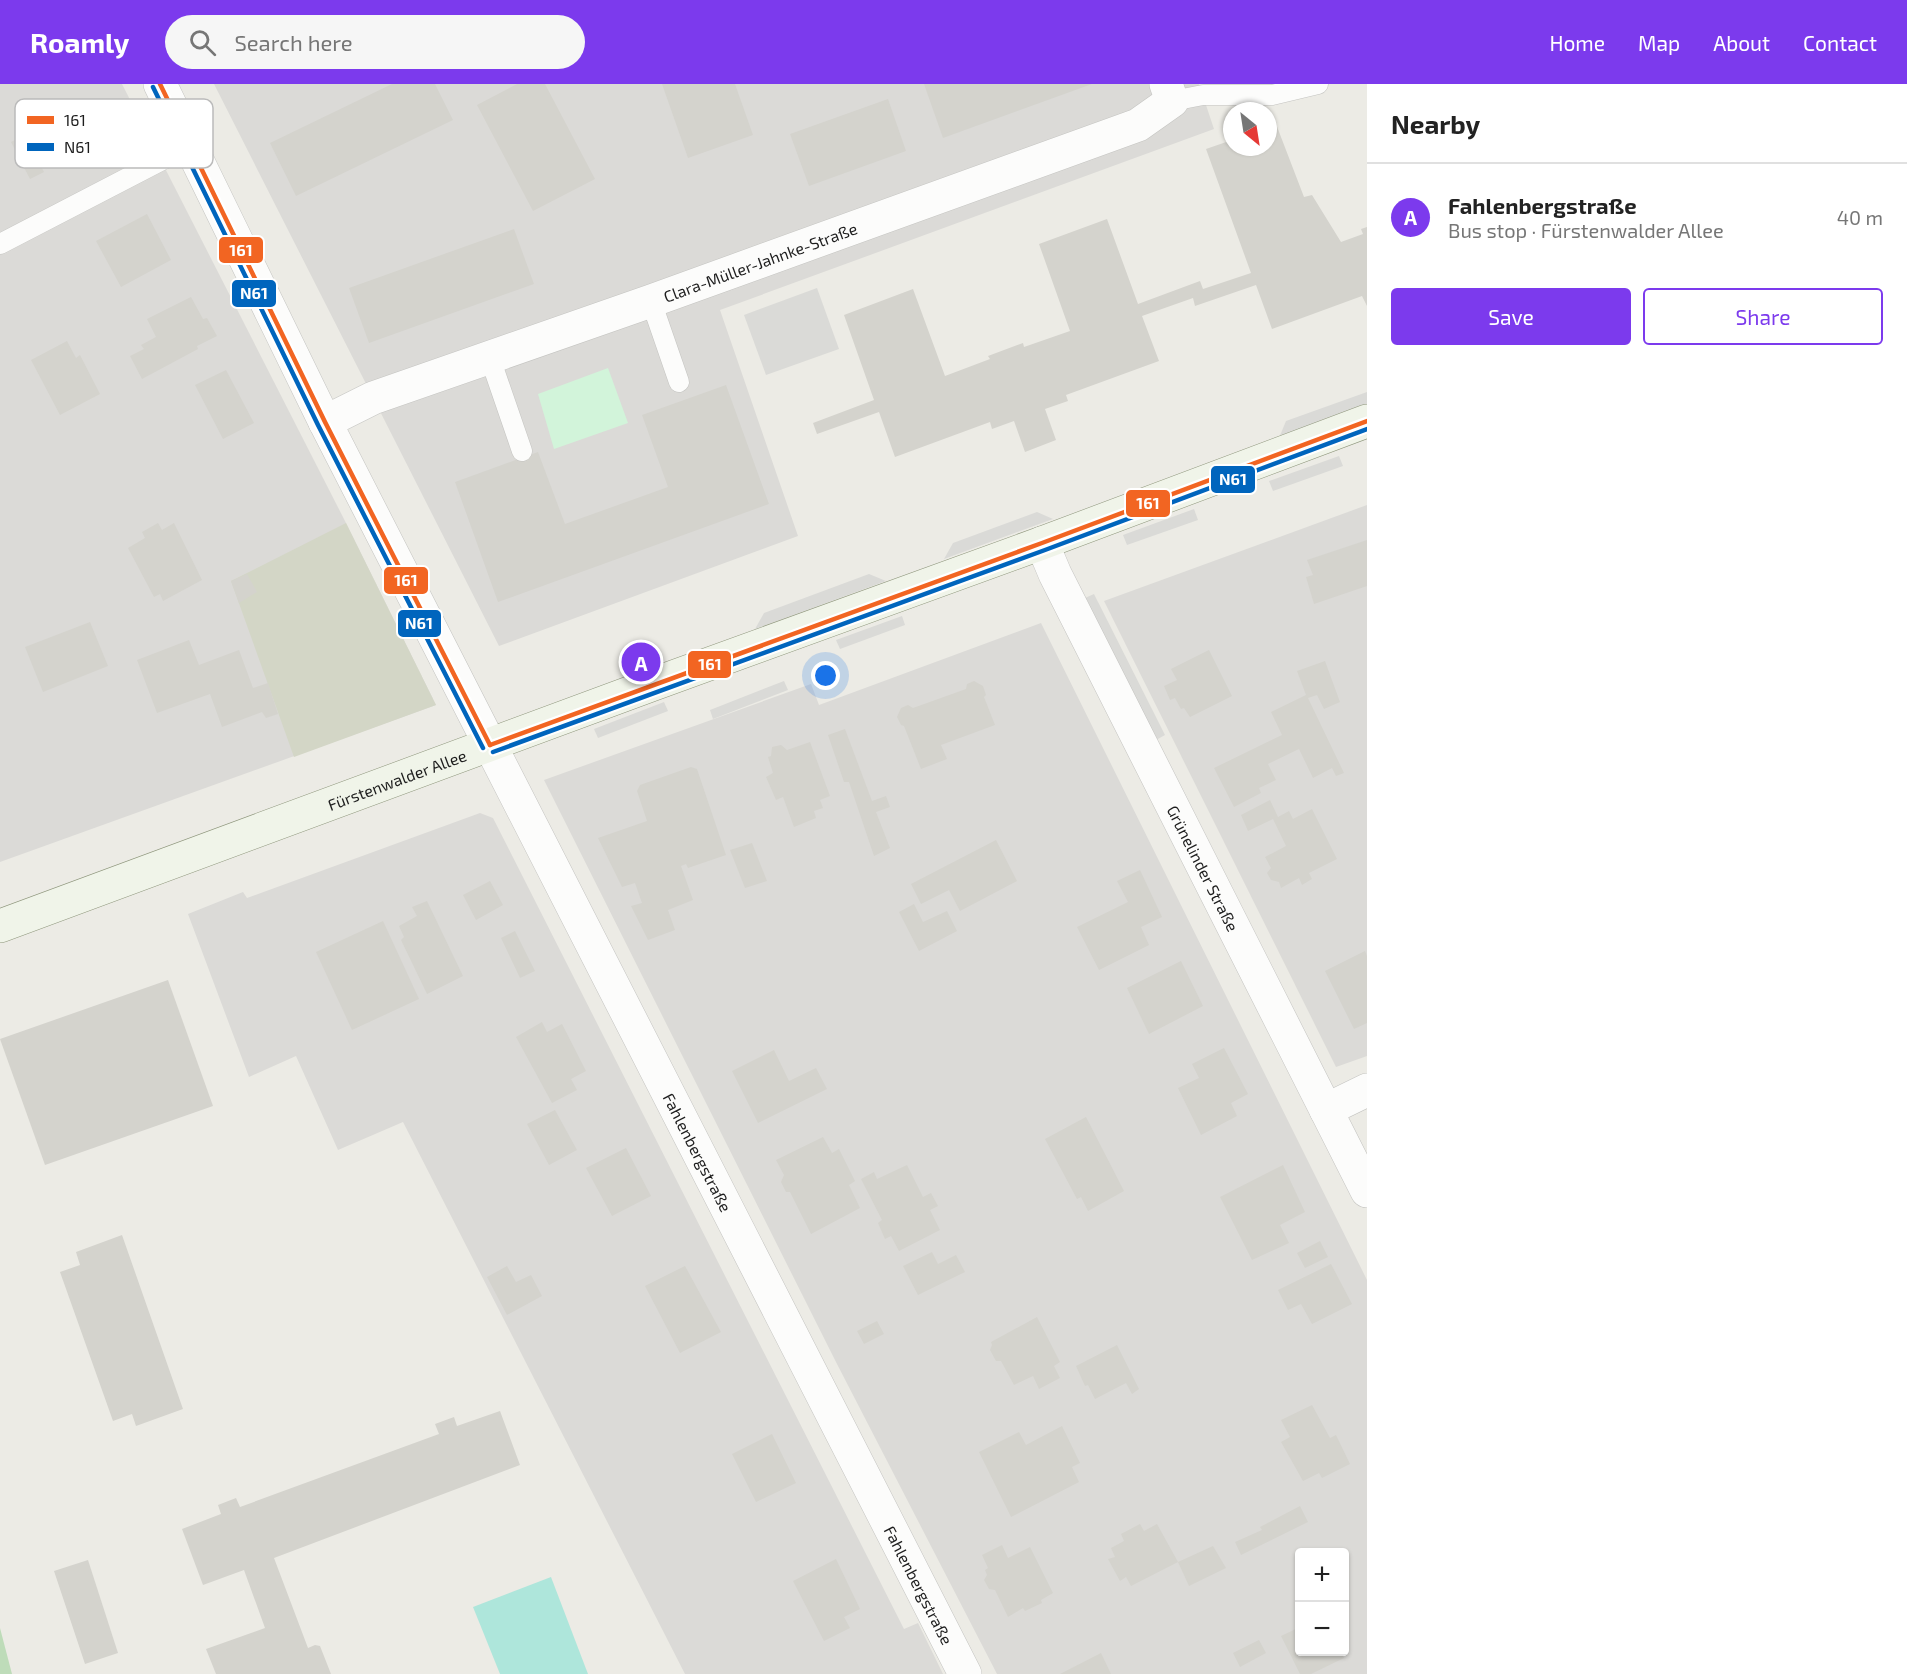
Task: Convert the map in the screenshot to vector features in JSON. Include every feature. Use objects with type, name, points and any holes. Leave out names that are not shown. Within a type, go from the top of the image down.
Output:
[{"type":"main road","name":"Fürstenwalder Allee","points":[[0,926],[1042,543],[1367,421]]},
{"type":"street","name":"Fahlenbergstraße","points":[[160,84],[168,99]]},
{"type":"street","name":"Clara-Müller-Jahnke-Straße","points":[[325,422],[373,398],[651,301],[1138,125],[1169,92]]},
{"type":"street","name":"Fahlenbergstraße","points":[[202,168],[325,422],[965,1674]]},
{"type":"street","name":"Grünelinder Straße","points":[[1042,543],[1055,574],[1367,1191]]},
{"type":"street","points":[[1326,1110],[1367,1090]]},
{"type":"lane","points":[[1169,92],[1203,95],[1272,95],[1318,84]]},
{"type":"lane","points":[[0,244],[147,168]]},
{"type":"lane","points":[[651,301],[679,382]]},
{"type":"lane","points":[[490,358],[522,451]]},
{"type":"shaded area","points":[[0,84],[122,84],[130,99],[15,99],[15,168],[165,168],[436,705],[0,862]]},
{"type":"shaded area","points":[[214,84],[1199,84],[1214,129],[720,310],[798,536],[499,646]]},
{"type":"shaded area","points":[[817,288],[839,349],[766,375],[744,315]]},
{"type":"shaded area","points":[[1367,392],[1367,405],[1279,438],[1286,421]]},
{"type":"shaded area","points":[[1339,456],[1343,466],[1273,491],[1269,481]]},
{"type":"shaded area","points":[[1367,505],[1367,1056],[1336,1067],[1104,601]]},
{"type":"shaded area","points":[[1194,509],[1198,520],[1127,545],[1123,535]]},
{"type":"shaded area","points":[[1037,512],[1053,519],[944,559],[953,543]]},
{"type":"shaded area","points":[[346,523],[436,705],[294,757],[231,581]]},
{"type":"shaded area","points":[[869,574],[886,581],[755,629],[764,613]]},
{"type":"shaded area","points":[[1094,594],[1165,735],[1156,740],[1085,598]]},
{"type":"shaded area","points":[[902,616],[905,625],[840,649],[836,640]]},
{"type":"shaded area","points":[[1041,623],[1367,1280],[1367,1674],[997,1674],[837,1364],[544,780],[811,684],[819,705]]},
{"type":"shaded area","points":[[784,681],[788,690],[713,719],[710,710]]},
{"type":"shaded area","points":[[664,702],[668,711],[598,738],[594,729]]},
{"type":"shaded area","points":[[480,813],[493,818],[904,1629],[918,1623],[943,1674],[685,1674],[403,1122],[338,1150],[296,1056],[249,1077],[188,914],[243,892],[247,898]]},
{"type":"shaded area","points":[[551,1577],[588,1674],[500,1674],[473,1607]]},
{"type":"green space","points":[[608,368],[628,423],[554,449],[538,394]]},
{"type":"green space","points":[[0,1628],[12,1674],[0,1674]]},
{"type":"building","points":[[392,84],[435,84],[453,120],[296,196],[270,143]]},
{"type":"building","points":[[517,84],[545,84],[595,179],[533,211],[477,105]]},
{"type":"building","points":[[662,84],[735,84],[753,135],[688,158]]},
{"type":"building","points":[[924,84],[1092,84],[943,138]]},
{"type":"building","points":[[888,99],[906,151],[809,186],[790,134]]},
{"type":"building","points":[[1277,127],[1304,197],[1312,195],[1341,242],[1363,234],[1361,229],[1367,227],[1367,306],[1362,296],[1272,329],[1256,285],[1195,306],[1193,298],[1142,316],[1159,361],[1066,395],[1068,401],[1045,409],[1056,440],[1025,452],[1014,421],[992,429],[990,422],[895,457],[879,412],[817,434],[813,423],[874,400],[844,315],[913,289],[945,376],[990,359],[988,356],[1023,343],[1024,347],[1070,331],[1039,244],[1107,219],[1138,304],[1200,281],[1203,289],[1251,273],[1206,149],[1223,143],[1223,156],[1277,156]]},
{"type":"building","points":[[24,168],[42,168],[44,172],[30,179]]},
{"type":"building","points":[[147,214],[171,260],[121,287],[96,241]]},
{"type":"building","points":[[514,229],[534,284],[369,343],[349,288]]},
{"type":"building","points":[[191,297],[203,319],[207,318],[217,336],[197,346],[198,349],[142,379],[130,356],[144,349],[141,345],[156,337],[147,319]]},
{"type":"building","points":[[67,341],[76,358],[80,355],[100,394],[60,415],[31,360]]},
{"type":"building","points":[[226,370],[254,423],[223,439],[195,385]]},
{"type":"building","points":[[726,385],[769,504],[498,602],[455,482],[538,452],[565,524],[668,487],[642,415]]},
{"type":"building","points":[[158,523],[162,530],[174,523],[202,580],[163,601],[160,594],[154,597],[128,548],[145,538],[142,532]]},
{"type":"building","points":[[1367,540],[1367,586],[1314,604],[1306,577],[1313,575],[1307,560]]},
{"type":"building","points":[[247,574],[257,592],[239,603],[231,581]]},
{"type":"building","points":[[90,622],[108,666],[43,692],[25,647]]},
{"type":"building","points":[[189,640],[199,665],[239,650],[253,688],[268,683],[278,714],[266,718],[262,712],[222,727],[210,694],[157,713],[137,660]]},
{"type":"building","points":[[1209,650],[1232,696],[1190,717],[1184,708],[1181,709],[1175,698],[1170,700],[1164,686],[1177,680],[1171,669]]},
{"type":"building","points":[[1325,661],[1340,702],[1324,709],[1317,695],[1308,698],[1344,773],[1336,776],[1332,768],[1313,778],[1299,749],[1268,764],[1276,780],[1259,788],[1261,793],[1234,807],[1214,768],[1282,735],[1271,712],[1306,695],[1297,671]]},
{"type":"building","points":[[974,681],[983,686],[986,695],[984,697],[995,725],[941,745],[947,759],[921,769],[904,726],[897,717],[901,708],[908,705],[913,708],[966,689],[967,684]]},
{"type":"building","points":[[845,729],[872,801],[886,796],[890,807],[876,812],[890,848],[874,856],[849,782],[844,782],[828,735]]},
{"type":"building","points":[[810,742],[830,796],[820,800],[823,808],[814,811],[816,818],[794,827],[783,797],[776,800],[766,777],[773,773],[768,757],[771,756],[772,747],[781,745],[787,750]]},
{"type":"building","points":[[691,767],[697,769],[726,855],[688,868],[686,864],[681,866],[693,900],[668,910],[675,930],[648,940],[631,906],[642,903],[635,883],[622,887],[598,838],[647,821],[637,791],[640,785]]},
{"type":"building","points":[[1270,800],[1278,817],[1289,811],[1293,819],[1312,809],[1337,859],[1309,873],[1312,879],[1302,885],[1299,878],[1281,888],[1279,882],[1271,880],[1267,873],[1271,868],[1265,857],[1286,846],[1273,819],[1248,831],[1241,815]]},
{"type":"building","points":[[996,840],[1017,881],[960,911],[949,890],[921,904],[911,884]]},
{"type":"building","points":[[752,843],[767,881],[745,888],[730,850]]},
{"type":"building","points":[[1140,870],[1162,917],[1141,927],[1149,945],[1099,970],[1077,927],[1128,902],[1117,881]]},
{"type":"building","points":[[490,881],[503,905],[476,920],[463,895]]},
{"type":"building","points":[[427,901],[463,976],[427,994],[401,940],[404,937],[399,926],[417,916],[412,907]]},
{"type":"building","points":[[914,904],[923,922],[947,911],[957,931],[919,951],[899,912]]},
{"type":"building","points":[[383,921],[419,999],[352,1030],[316,952]]},
{"type":"building","points":[[515,931],[535,971],[520,978],[501,938]]},
{"type":"building","points":[[1365,951],[1367,956],[1367,1023],[1354,1029],[1325,971]]},
{"type":"building","points":[[1181,961],[1203,1006],[1149,1034],[1127,988]]},
{"type":"building","points":[[168,980],[213,1106],[45,1165],[0,1039]]},
{"type":"building","points":[[542,1022],[547,1032],[562,1024],[586,1071],[571,1079],[577,1090],[552,1103],[516,1037]]},
{"type":"building","points":[[1224,1048],[1248,1094],[1231,1103],[1237,1116],[1201,1135],[1178,1088],[1199,1078],[1192,1064]]},
{"type":"building","points":[[774,1050],[789,1081],[816,1068],[827,1089],[758,1123],[732,1071]]},
{"type":"building","points":[[555,1110],[577,1150],[549,1165],[527,1124]]},
{"type":"building","points":[[1086,1117],[1124,1191],[1088,1211],[1081,1197],[1077,1199],[1045,1139]]},
{"type":"building","points":[[823,1137],[832,1153],[839,1149],[855,1181],[849,1185],[860,1208],[811,1234],[790,1192],[786,1192],[781,1182],[784,1175],[776,1160]]},
{"type":"building","points":[[626,1148],[651,1196],[612,1216],[586,1168]]},
{"type":"building","points":[[907,1165],[923,1197],[931,1193],[938,1206],[930,1210],[940,1230],[899,1251],[891,1236],[885,1239],[878,1223],[882,1220],[861,1179],[874,1172],[877,1179]]},
{"type":"building","points":[[1283,1165],[1305,1212],[1280,1225],[1289,1243],[1252,1260],[1220,1197]]},
{"type":"building","points":[[122,1235],[183,1409],[136,1426],[132,1414],[113,1421],[60,1272],[80,1265],[76,1252]]},
{"type":"building","points":[[1320,1241],[1328,1257],[1305,1268],[1297,1253]]},
{"type":"building","points":[[932,1252],[938,1264],[956,1255],[965,1272],[918,1295],[903,1266]]},
{"type":"building","points":[[1331,1264],[1352,1304],[1312,1324],[1301,1304],[1288,1310],[1278,1290]]},
{"type":"building","points":[[507,1266],[516,1282],[531,1275],[542,1296],[507,1315],[487,1277]]},
{"type":"building","points":[[685,1266],[721,1332],[680,1353],[645,1286]]},
{"type":"building","points":[[1037,1317],[1060,1362],[1054,1366],[1060,1378],[1039,1389],[1033,1376],[1014,1385],[1001,1361],[996,1361],[990,1350],[991,1342]]},
{"type":"building","points":[[877,1321],[884,1334],[864,1344],[857,1331]]},
{"type":"building","points":[[1117,1345],[1139,1389],[1132,1394],[1126,1383],[1095,1399],[1088,1385],[1085,1386],[1076,1366]]},
{"type":"building","points":[[1312,1405],[1330,1438],[1336,1435],[1350,1464],[1322,1478],[1319,1473],[1303,1481],[1281,1442],[1290,1437],[1281,1420]]},
{"type":"building","points":[[500,1411],[520,1465],[274,1558],[308,1648],[315,1645],[320,1646],[331,1674],[216,1674],[206,1649],[265,1628],[244,1570],[203,1585],[182,1529],[221,1514],[218,1505],[236,1498],[240,1507],[439,1434],[435,1424],[454,1417],[457,1426]]},
{"type":"building","points":[[1062,1426],[1080,1463],[1072,1467],[1079,1482],[1011,1517],[979,1452],[1019,1432],[1026,1445]]},
{"type":"building","points":[[772,1434],[796,1483],[756,1502],[732,1454]]},
{"type":"building","points":[[1300,1506],[1308,1522],[1241,1555],[1235,1542],[1262,1530],[1260,1527]]},
{"type":"building","points":[[1140,1524],[1144,1531],[1157,1524],[1178,1562],[1131,1586],[1126,1577],[1120,1581],[1108,1559],[1115,1557],[1111,1548],[1124,1541],[1121,1534]]},
{"type":"building","points":[[1002,1545],[1008,1558],[1030,1547],[1053,1593],[1041,1600],[1042,1603],[1025,1611],[1023,1608],[1008,1617],[995,1590],[989,1589],[984,1580],[987,1575],[985,1570],[988,1568],[982,1555]]},
{"type":"building","points":[[1213,1546],[1226,1568],[1189,1586],[1178,1562]]},
{"type":"building","points":[[836,1559],[860,1609],[844,1617],[850,1628],[824,1641],[793,1581]]},
{"type":"building","points":[[88,1560],[118,1653],[85,1664],[54,1571]]},
{"type":"building","points":[[1295,1629],[1295,1656],[1343,1656],[1344,1658],[1311,1674],[1300,1674],[1281,1636]]},
{"type":"building","points":[[1259,1640],[1266,1653],[1240,1667],[1233,1653]]},
{"type":"building","points":[[1101,1653],[1111,1674],[1060,1674]]},
{"type":"transit line","name":"161","points":[[160,84],[167,99]]},
{"type":"transit line","name":"N61","points":[[153,87],[159,99]]},
{"type":"transit line","name":"N61","points":[[193,168],[318,425],[483,748]]},
{"type":"transit line","name":"161","points":[[201,168],[325,422],[490,745]]},
{"type":"transit line","name":"161","points":[[490,745],[1042,543],[1367,421]]},
{"type":"transit line","name":"N61","points":[[493,752],[1045,550],[1367,429]]},
{"type":"place","name":"Fahlenbergstraße","points":[[641,662]]}]
